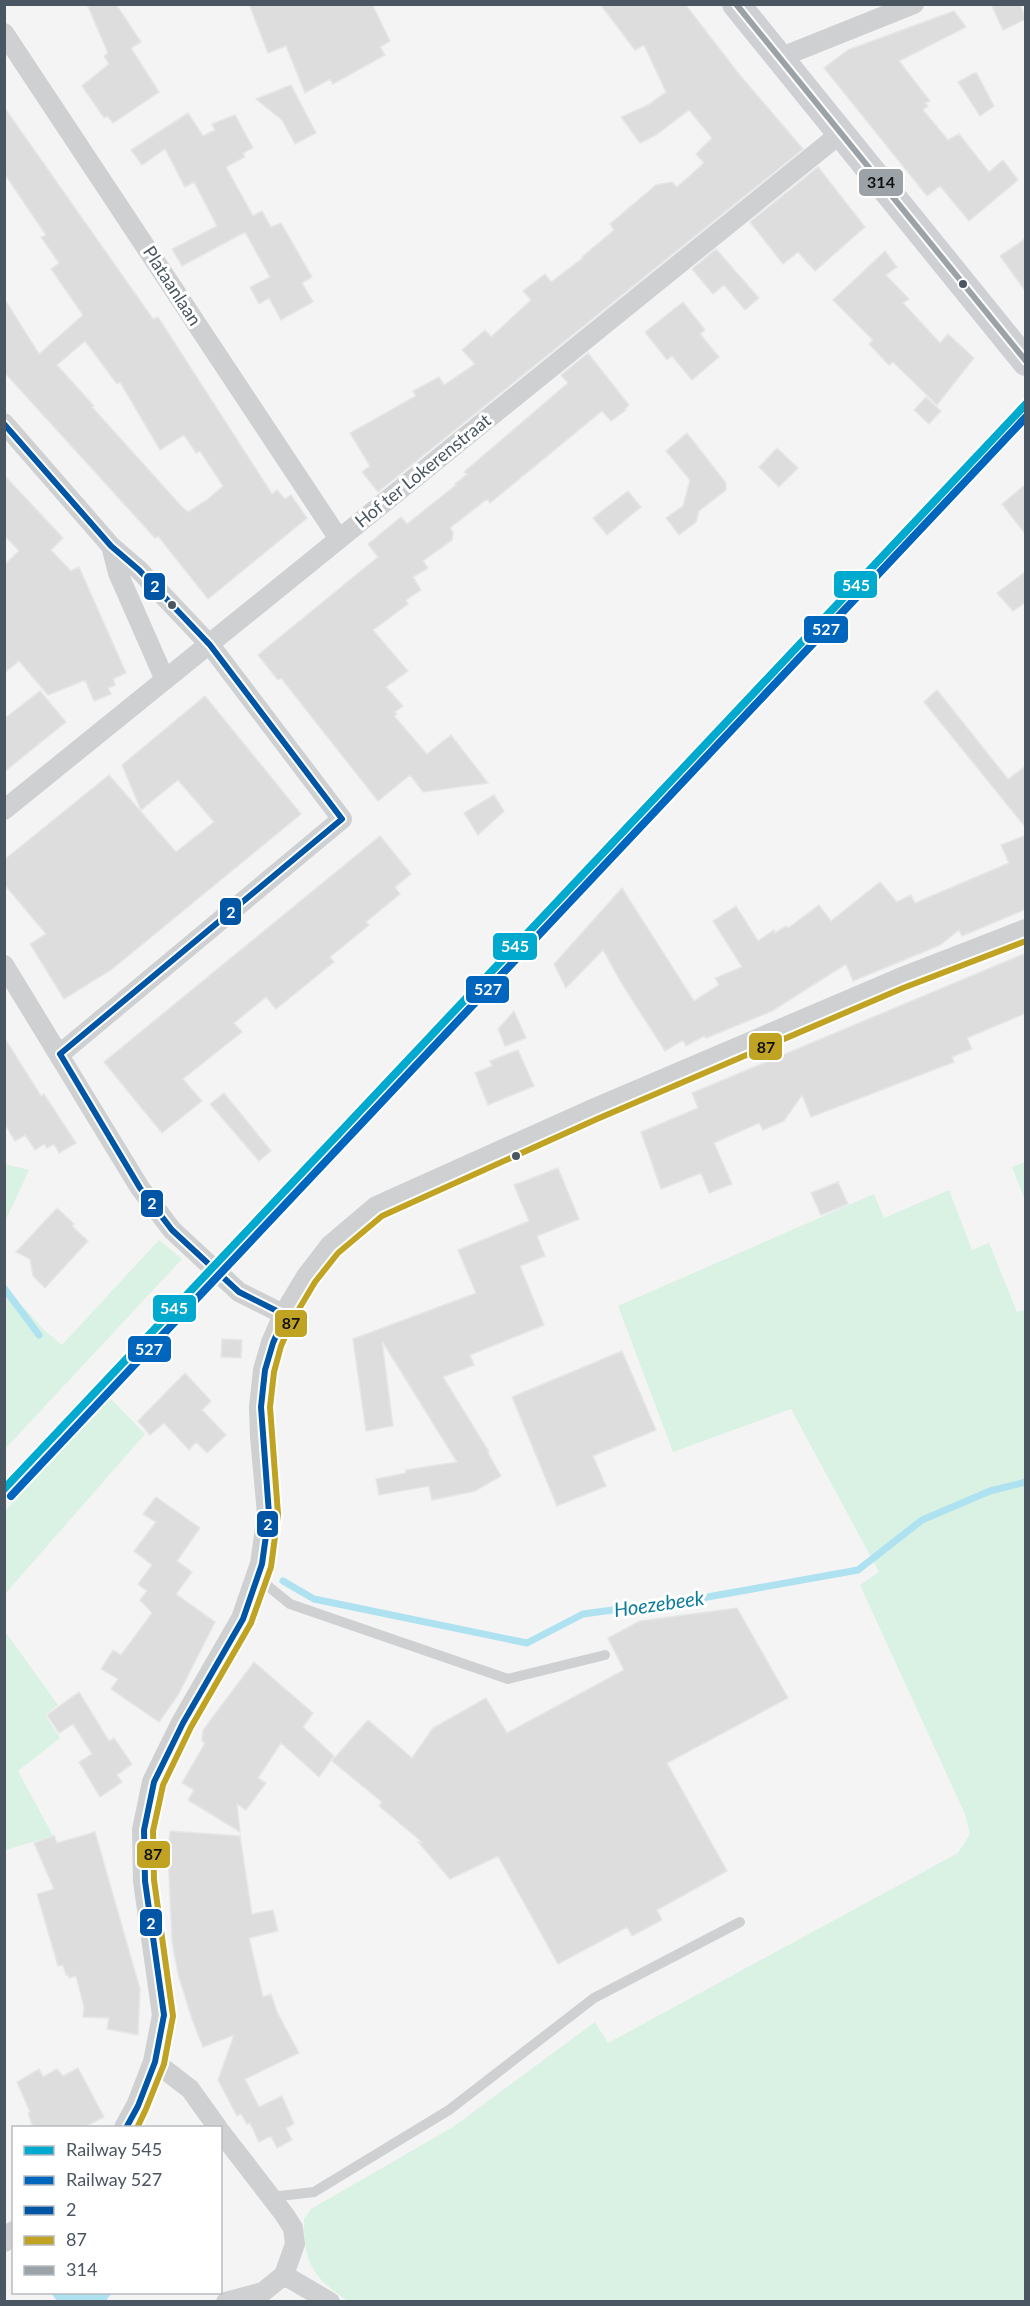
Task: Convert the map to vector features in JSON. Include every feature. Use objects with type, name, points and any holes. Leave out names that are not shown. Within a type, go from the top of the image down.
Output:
[{"type":"main road","points":[[736,4],[1026,362]]},
{"type":"street","points":[[778,58],[914,4]]},
{"type":"street","name":"Plataanlaan","points":[[4,33],[339,539]]},
{"type":"street","name":"Hof ter Lokerenstraat","points":[[4,810],[841,133]]},
{"type":"street","points":[[4,423],[111,546],[139,570],[210,645],[342,819],[60,1054]]},
{"type":"street","points":[[111,546],[118,573],[165,680]]},
{"type":"street","points":[[127,2126],[138,2106],[155,2062],[164,2015],[145,1881],[144,1830],[154,1782],[183,1723],[243,1619],[260,1571],[270,1514],[262,1437],[261,1407],[265,1370],[285,1315],[308,1277],[332,1247],[377,1208],[604,1106],[900,980],[1026,931]]},
{"type":"street","points":[[4,965],[140,1188],[172,1230],[239,1293],[285,1315]]},
{"type":"street","points":[[155,2062],[190,2089],[217,2126]]},
{"type":"street","points":[[222,2133],[293,2228],[295,2244],[284,2275],[263,2292],[226,2301]]},
{"type":"street","points":[[284,2275],[330,2301]]},
{"type":"lane","points":[[260,1571],[290,1604],[508,1679],[605,1655]]},
{"type":"lane","points":[[271,2197],[314,2192],[448,2110],[594,1998],[740,1922]]},
{"type":"green space","points":[[1026,1162],[1025,1200],[1012,1167]]},
{"type":"green space","points":[[4,1164],[29,1170],[5,1222]]},
{"type":"green space","points":[[949,1190],[972,1250],[989,1243],[1017,1312],[1025,1310],[1025,2301],[348,2301],[326,2285],[312,2268],[304,2234],[304,2219],[311,2209],[453,2127],[595,2022],[608,2043],[958,1853],[970,1834],[965,1814],[860,1585],[879,1572],[791,1409],[673,1452],[618,1306],[874,1194],[884,1218]]},
{"type":"green space","points":[[159,1240],[182,1259],[5,1449],[5,1287],[44,1330],[62,1345]]},
{"type":"green space","points":[[110,1398],[145,1434],[5,1594],[5,1511]]},
{"type":"green space","points":[[4,1630],[58,1705],[45,1715],[60,1738],[18,1771],[53,1836],[5,1850]]},
{"type":"water","points":[[52,2294],[111,2294],[105,2302],[57,2301]]},
{"type":"building","points":[[87,4],[116,4],[141,42],[131,48],[159,92],[113,123],[107,116],[104,118],[82,86],[109,64],[104,56],[108,53]]},
{"type":"building","points":[[249,4],[372,4],[390,41],[380,47],[385,55],[333,84],[330,79],[305,93],[286,46],[268,53]]},
{"type":"building","points":[[600,4],[685,4],[739,74],[803,149],[378,492],[362,472],[370,466],[350,433],[416,396],[413,391],[439,377],[444,385],[475,364],[462,350],[485,330],[491,337],[531,300],[523,291],[545,274],[551,282],[583,258],[614,230],[610,224],[656,185],[672,182],[677,187],[704,163],[696,154],[712,138],[689,110],[656,135],[640,143],[621,117],[648,105],[666,92],[644,45],[635,50]]},
{"type":"building","points":[[991,4],[1020,4],[1026,19],[1003,30]]},
{"type":"building","points":[[954,11],[966,27],[899,61],[930,101],[925,103],[928,106],[923,110],[948,140],[959,134],[989,172],[1003,160],[1018,180],[969,221],[940,186],[927,196],[824,68],[848,50]]},
{"type":"building","points":[[976,72],[994,106],[980,116],[958,82]]},
{"type":"building","points":[[291,85],[316,133],[295,144],[282,120],[256,99]]},
{"type":"building","points":[[4,107],[153,319],[158,317],[272,494],[277,490],[285,499],[291,495],[307,518],[208,599],[158,536],[155,538],[4,372],[4,298],[39,354],[83,315],[51,269],[59,263],[41,237],[46,235],[4,173]],"holes":[[[85,341],[117,384],[120,382],[160,450],[184,435],[196,453],[200,451],[223,486],[188,512],[92,407],[94,406],[57,365]]]},
{"type":"building","points":[[188,113],[203,136],[215,130],[212,124],[235,115],[253,148],[243,153],[245,157],[226,167],[253,216],[262,211],[271,227],[281,223],[312,277],[302,283],[313,302],[281,320],[269,298],[259,304],[250,287],[270,277],[245,232],[182,266],[172,249],[217,226],[194,182],[185,187],[165,149],[142,165],[131,150]]},
{"type":"building","points":[[818,167],[865,227],[815,271],[798,252],[783,264],[750,222]]},
{"type":"building","points":[[1026,238],[1026,292],[1000,256]]},
{"type":"building","points":[[716,249],[759,298],[745,310],[724,285],[713,294],[692,269]]},
{"type":"building","points":[[885,251],[897,267],[886,275],[909,299],[903,303],[940,343],[948,334],[974,358],[937,405],[893,362],[889,365],[869,344],[873,340],[833,300]]},
{"type":"building","points":[[683,302],[705,330],[700,334],[719,357],[692,380],[672,356],[667,360],[645,332]]},
{"type":"building","points":[[588,353],[629,405],[626,410],[611,421],[602,411],[490,503],[487,499],[450,528],[453,532],[452,540],[423,561],[428,568],[413,577],[421,590],[406,600],[408,604],[373,630],[408,671],[386,687],[403,706],[395,712],[397,714],[394,716],[427,754],[451,735],[488,783],[423,792],[410,775],[378,801],[281,678],[278,680],[258,655],[378,557],[368,544],[401,517],[407,524],[456,485],[467,474],[464,472],[568,383],[561,375]]},
{"type":"building","points":[[926,397],[941,411],[929,424],[914,410]]},
{"type":"building","points":[[687,433],[726,483],[726,490],[699,511],[696,522],[679,535],[666,518],[683,506],[690,480],[666,451]]},
{"type":"building","points":[[777,448],[798,468],[779,487],[759,467]]},
{"type":"building","points":[[4,475],[63,538],[51,550],[71,571],[79,567],[126,673],[113,679],[115,685],[108,688],[111,694],[94,701],[85,680],[48,695],[19,661],[4,673],[4,565],[19,551],[4,535]]},
{"type":"building","points":[[1026,484],[1026,535],[1002,504]]},
{"type":"building","points":[[628,491],[641,507],[607,535],[593,518]]},
{"type":"building","points":[[1026,571],[1026,602],[1013,611],[997,593]]},
{"type":"building","points":[[937,690],[1008,779],[1026,766],[1026,828],[924,702]]},
{"type":"building","points":[[40,691],[66,722],[4,772],[4,719]]},
{"type":"building","points":[[205,696],[301,814],[111,970],[64,999],[30,944],[46,934],[4,884],[4,860],[109,775],[176,852],[214,822],[178,780],[141,810],[122,765]]},
{"type":"building","points":[[494,795],[504,811],[478,835],[464,813]]},
{"type":"building","points":[[1026,835],[1026,909],[962,936],[959,930],[940,945],[853,981],[846,964],[772,1011],[706,1038],[704,1036],[686,1046],[683,1040],[665,1051],[603,950],[566,988],[554,964],[622,888],[694,1001],[719,985],[715,978],[742,967],[713,921],[736,906],[758,941],[774,930],[775,933],[786,926],[788,928],[819,905],[831,921],[880,882],[897,902],[911,895],[915,903],[1009,863],[1001,845]]},
{"type":"building","points":[[380,836],[411,874],[395,887],[400,894],[366,922],[369,925],[330,957],[334,962],[276,1009],[266,997],[234,1023],[242,1032],[183,1079],[202,1101],[162,1133],[104,1062]]},
{"type":"building","points":[[1026,953],[1026,1013],[967,1038],[972,1049],[952,1057],[954,1062],[811,1117],[802,1095],[784,1121],[763,1130],[759,1123],[714,1143],[732,1184],[709,1193],[701,1173],[661,1189],[641,1132],[698,1108],[692,1093]]},
{"type":"building","points":[[514,1011],[526,1038],[505,1046],[498,1029]]},
{"type":"building","points":[[4,1037],[41,1096],[44,1094],[76,1143],[59,1153],[54,1144],[47,1148],[44,1144],[35,1150],[25,1135],[15,1141],[4,1123]]},
{"type":"building","points":[[518,1050],[534,1086],[488,1105],[475,1073],[492,1066],[490,1061]]},
{"type":"building","points":[[224,1093],[271,1151],[259,1161],[210,1104]]},
{"type":"building","points":[[558,1168],[579,1219],[537,1236],[545,1256],[520,1266],[544,1325],[470,1355],[474,1365],[443,1377],[501,1476],[475,1491],[432,1500],[429,1486],[379,1495],[376,1479],[406,1473],[406,1470],[457,1462],[382,1341],[393,1426],[366,1431],[353,1339],[476,1293],[458,1250],[529,1221],[514,1185]]},
{"type":"building","points":[[838,1182],[848,1204],[821,1215],[811,1193]]},
{"type":"building","points":[[57,1208],[88,1241],[45,1288],[33,1276],[30,1259],[16,1252]]},
{"type":"building","points":[[222,1339],[242,1340],[241,1358],[221,1357]]},
{"type":"building","points":[[622,1351],[656,1430],[593,1456],[606,1486],[557,1506],[512,1397]]},
{"type":"building","points":[[185,1373],[211,1401],[202,1410],[226,1435],[207,1453],[196,1442],[189,1450],[164,1423],[150,1435],[138,1421]]},
{"type":"building","points":[[156,1497],[200,1528],[177,1561],[192,1572],[176,1594],[215,1622],[178,1695],[159,1722],[111,1689],[118,1679],[101,1669],[113,1650],[121,1655],[152,1613],[140,1600],[147,1591],[138,1584],[152,1565],[134,1551],[156,1522],[143,1514]]},
{"type":"building","points":[[737,1608],[788,1698],[667,1763],[727,1871],[657,1910],[662,1920],[632,1936],[627,1927],[558,1964],[498,1856],[450,1879],[418,1842],[422,1842],[379,1806],[382,1802],[332,1761],[368,1720],[412,1758],[433,1728],[486,1698],[507,1733],[624,1670],[608,1638],[640,1621]]},
{"type":"building","points":[[254,1662],[313,1713],[303,1727],[334,1756],[319,1777],[281,1743],[258,1778],[266,1783],[246,1810],[237,1804],[240,1832],[188,1800],[194,1790],[182,1783],[205,1743],[202,1741],[203,1730]]},
{"type":"building","points":[[79,1692],[109,1741],[114,1738],[132,1764],[117,1775],[122,1782],[100,1797],[79,1762],[92,1754],[73,1724],[59,1733],[47,1715]]},
{"type":"building","points":[[170,1831],[240,1836],[252,1914],[273,1910],[278,1931],[249,1938],[263,1997],[271,1994],[277,2012],[299,2053],[245,2079],[259,2107],[282,2096],[294,2124],[286,2128],[292,2140],[277,2148],[271,2136],[259,2142],[250,2123],[247,2124],[241,2114],[237,2116],[218,2080],[234,2035],[203,2047],[192,2019],[178,1974],[172,1941],[168,1852]]},
{"type":"building","points":[[95,1832],[140,1989],[138,2035],[107,2029],[109,2018],[83,2017],[84,2007],[76,1976],[69,1978],[63,1965],[58,1966],[37,1894],[54,1889],[34,1843],[54,1836],[57,1843]]},
{"type":"building","points":[[78,2068],[104,2117],[87,2126],[33,2126],[28,2113],[30,2112],[17,2082],[39,2069],[43,2077],[57,2069],[63,2076]]},
{"type":"waterway","name":"Hoezebeek","points":[[4,1288],[39,1335]]},
{"type":"waterway","name":"Hoezebeek","points":[[283,1581],[314,1599],[527,1643],[583,1614],[702,1598],[858,1570],[922,1520],[990,1491],[1026,1482]]},
{"type":"rail line","name":"545","points":[[4,1489],[1026,404]]},
{"type":"rail line","name":"527","points":[[11,1496],[1026,417]]},
{"type":"transit line","name":"314","points":[[736,4],[1026,361]]},
{"type":"transit line","name":"2","points":[[4,424],[111,546],[139,570],[210,645],[342,819],[60,1054]]},
{"type":"transit line","name":"87","points":[[138,2126],[164,2064],[173,2016],[154,1880],[153,1831],[163,1785],[191,1727],[251,1623],[271,1567],[278,1514],[270,1407],[274,1372],[281,1346],[293,1319],[315,1282],[338,1253],[382,1216],[597,1119],[903,988],[1026,941]]},
{"type":"transit line","name":"2","points":[[60,1054],[140,1188],[172,1230],[239,1292],[285,1315]]},
{"type":"transit line","name":"2","points":[[127,2126],[138,2106],[155,2062],[164,2015],[145,1881],[144,1830],[154,1782],[183,1723],[243,1619],[262,1564],[269,1514],[261,1407],[265,1370],[285,1315]]}]
